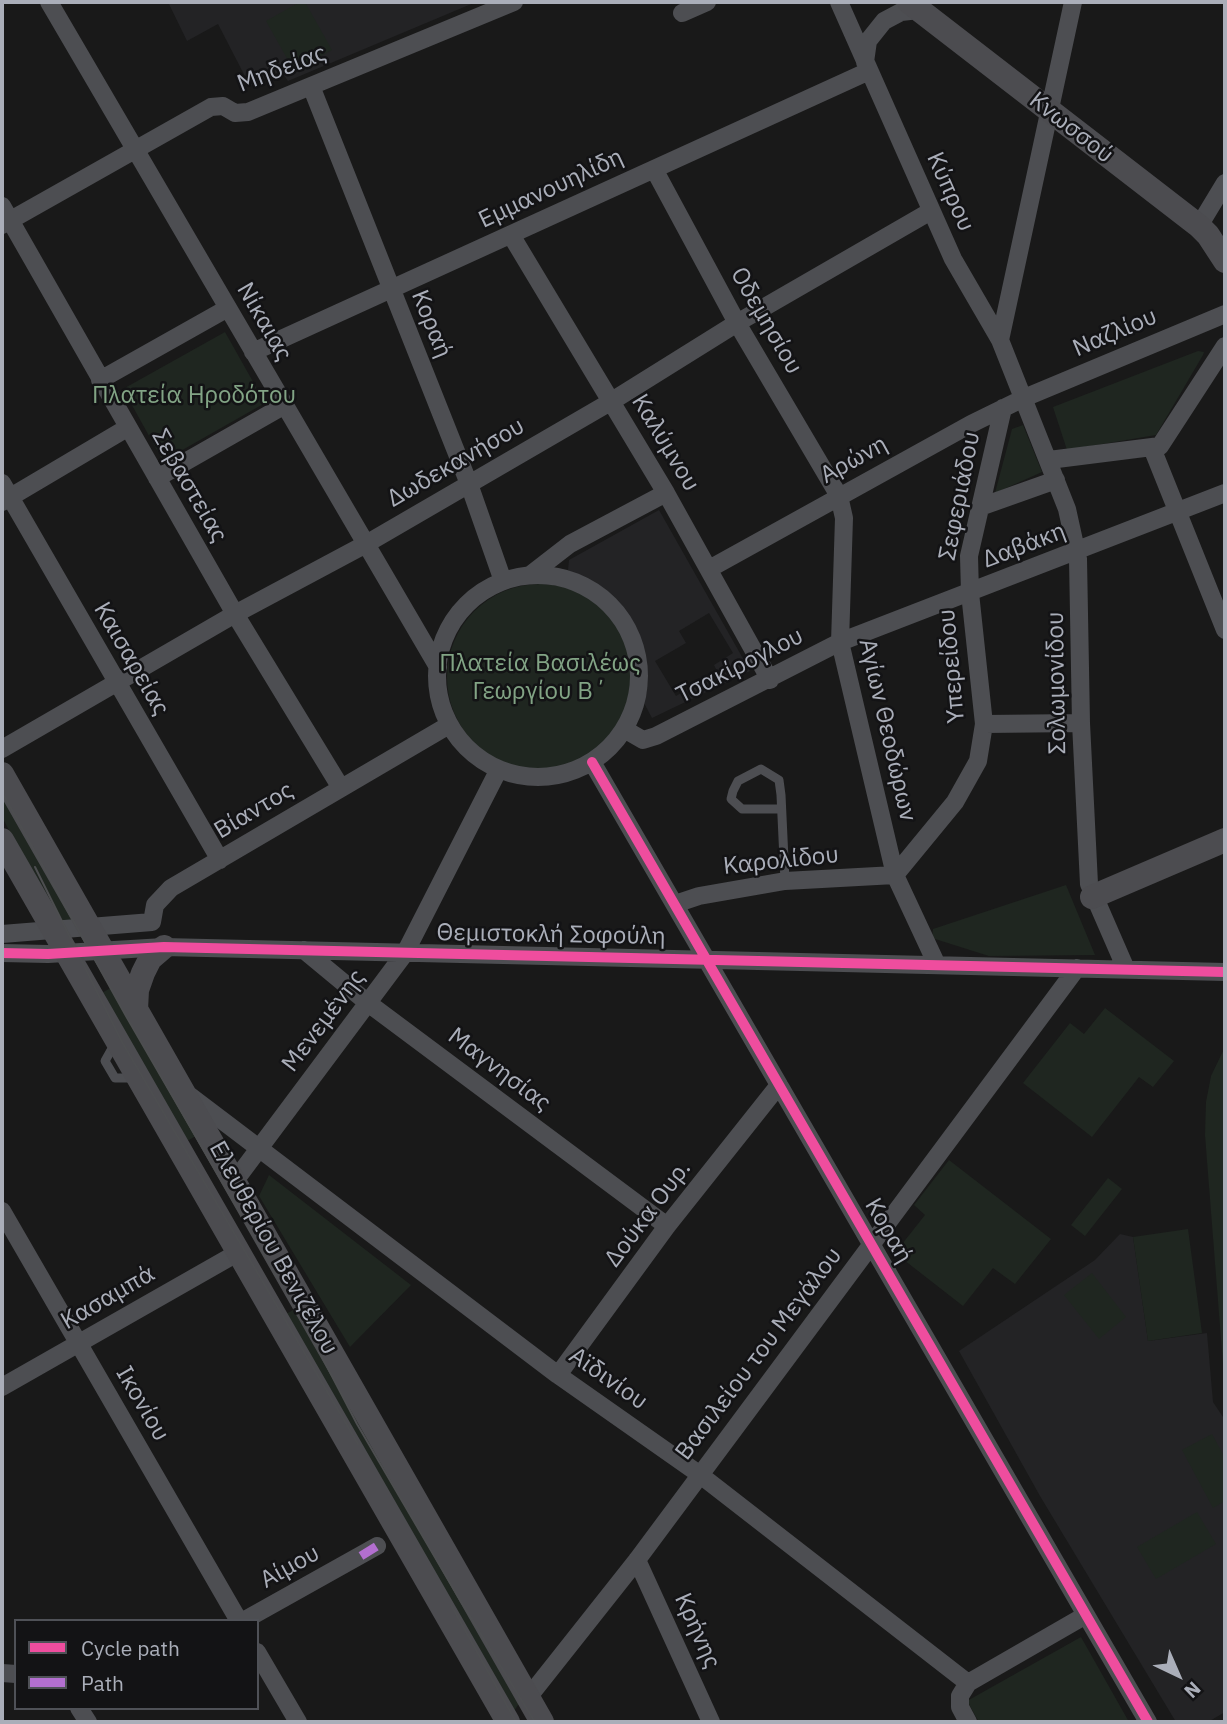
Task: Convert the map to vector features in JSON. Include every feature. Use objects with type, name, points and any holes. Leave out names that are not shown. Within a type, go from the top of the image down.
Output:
[{"type":"main road","name":"Κνωσσού","points":[[914,6],[1199,226],[1225,261]]},
{"type":"main road","name":"Ελευθερίου Βενιζέλου","points":[[2,774],[542,1722]]},
{"type":"main road","points":[[1093,897],[1225,839]]},
{"type":"main road","name":"Ελευθερίου Βενιζέλου","points":[[2,840],[508,1722]]},
{"type":"main road","points":[[136,1010],[136,990],[143,973],[150,959],[164,947]]},
{"type":"main road","points":[[508,1722],[527,1699]]},
{"type":"street","name":"Νίκαιας","points":[[49,2],[438,667]]},
{"type":"street","name":"Μηδείας","points":[[4,217],[211,107],[223,106],[235,113],[248,112],[514,2]]},
{"type":"street","points":[[682,13],[707,2]]},
{"type":"street","name":"Κύπρου","points":[[839,2],[953,259],[1000,340],[1024,398]]},
{"type":"street","points":[[1000,340],[1073,2]]},
{"type":"street","points":[[867,66],[869,41],[884,21],[914,6]]},
{"type":"street","name":"Εμμανουηλίδη","points":[[253,352],[654,169],[867,66]]},
{"type":"street","name":"Κοραή","points":[[311,86],[390,290],[470,484],[503,582]]},
{"type":"street","name":"Οδεμησίου","points":[[654,169],[737,323],[839,496]]},
{"type":"street","points":[[1199,226],[1225,183]]},
{"type":"street","name":"Δωδεκανήσου","points":[[2,749],[235,614],[366,544],[470,484],[612,401],[737,323],[931,211]]},
{"type":"street","name":"Σεβαστείας","points":[[4,217],[235,614],[341,788]]},
{"type":"street","name":"Καλύμνου","points":[[511,234],[666,493],[770,680]]},
{"type":"street","points":[[100,380],[228,308]]},
{"type":"street","name":"Ναζλίου","points":[[1024,398],[1225,314]]},
{"type":"street","points":[[1049,460],[1160,446],[1225,346]]},
{"type":"street","name":"Αρώνη","points":[[709,569],[839,496],[1024,398]]},
{"type":"street","name":"Σολωμονίδου","points":[[1024,398],[1056,480],[1077,552],[1087,866],[1093,897],[1126,969]]},
{"type":"street","points":[[157,478],[285,405]]},
{"type":"street","name":"Σεφεριάδου","points":[[970,593],[969,556],[1003,408]]},
{"type":"street","points":[[5,494],[127,428]]},
{"type":"street","points":[[1152,448],[1225,630]]},
{"type":"street","points":[[981,507],[1056,480]]},
{"type":"street","points":[[530,575],[570,544],[666,493]]},
{"type":"street","name":"Δαβάκη","points":[[840,642],[1225,493]]},
{"type":"street","name":"Καισαρείας","points":[[5,494],[220,860]]},
{"type":"street","name":"Αγίων Θεοδώρων","points":[[839,496],[844,517],[840,642],[895,875],[937,965]]},
{"type":"street","points":[[530,575],[564,578],[580,583],[611,606],[624,621],[635,648],[639,676],[633,713],[610,747],[592,762],[562,774],[546,777],[514,774],[475,755],[449,724],[440,701],[438,667],[450,626],[463,609],[479,595],[503,582],[530,575]]},
{"type":"street","name":"Υπερείδου","points":[[895,875],[955,802],[978,761],[984,724],[970,593]]},
{"type":"street","name":"Τσακίρογλου","points":[[624,729],[643,740],[656,736],[840,642]]},
{"type":"street","points":[[984,724],[1081,723]]},
{"type":"street","name":"Βίαντος","points":[[152,922],[155,905],[162,895],[449,724]]},
{"type":"street","name":"Κοραή","points":[[592,762],[1148,1722]]},
{"type":"street","name":"Μενεμένης","points":[[234,1182],[405,953],[499,769]]},
{"type":"street","name":"Καρολίδου","points":[[675,904],[699,896],[785,881],[895,875]]},
{"type":"street","points":[[2,934],[152,922],[164,947]]},
{"type":"street","name":"Θεμιστοκλή Σοφούλη","points":[[2,953],[67,954],[164,947],[1225,972]]},
{"type":"street","name":"Μαγνησίας","points":[[304,950],[368,1003],[667,1226]]},
{"type":"street","name":"Βασιλείου του Μεγάλου","points":[[527,1699],[637,1560],[1077,968]]},
{"type":"street","name":"Δούκα Ουρ.","points":[[558,1375],[667,1226],[779,1085]]},
{"type":"street","name":"Αϊδινίου","points":[[183,1091],[558,1375],[699,1474],[968,1683]]},
{"type":"street","name":"Ικονίου","points":[[2,1211],[240,1619]]},
{"type":"street","name":"Κασαμπά","points":[[2,1387],[239,1252]]},
{"type":"street","name":"Αίμου","points":[[245,1619],[369,1551]]},
{"type":"street","name":"Κρήνης","points":[[637,1560],[711,1722]]},
{"type":"street","points":[[968,1722],[960,1707],[960,1696],[968,1683],[1086,1615]]},
{"type":"street","points":[[259,1655],[298,1722]]},
{"type":"lane","points":[[781,809],[742,809],[731,799],[733,790],[738,781],[761,769],[772,773],[779,780],[781,809],[785,881]]},
{"type":"shaded area","points":[[168,2],[476,2],[288,81],[281,71],[250,86],[218,24],[187,41]]},
{"type":"shaded area","points":[[659,510],[750,671],[652,718],[644,703],[648,684],[646,659],[638,631],[622,608],[604,590],[568,570],[569,560]],"holes":[[[709,613],[733,653],[714,665],[717,671],[676,696],[655,661],[686,643],[679,631]]]},
{"type":"shaded area","points":[[1120,1234],[1133,1237],[1148,1341],[1207,1333],[1213,1402],[1225,1420],[1225,1712],[1208,1722],[1176,1722],[1040,1496],[959,1351],[1095,1260]]},
{"type":"green space","points":[[300,2],[305,2],[332,50],[294,71],[266,21]]},
{"type":"green space","name":"Πλατεία Ηροδότου","points":[[225,332],[265,403],[163,461],[123,389]]},
{"type":"green space","points":[[1198,351],[1204,352],[1203,355],[1156,435],[1067,450],[1053,407]]},
{"type":"green space","points":[[1023,425],[1042,472],[995,493],[1012,429]]},
{"type":"green space","name":"Πλατεία Βασιλέως Γεωργίου Β΄","points":[[540,584],[576,591],[606,611],[626,641],[633,677],[626,713],[606,743],[576,763],[540,770],[504,763],[474,743],[454,713],[447,677],[454,641],[474,611],[504,591]]},
{"type":"green space","points":[[2,778],[83,920],[59,924],[2,817]]},
{"type":"green space","points":[[1066,885],[1095,955],[989,956],[932,938],[933,929]]},
{"type":"green space","points":[[120,983],[203,1132],[180,1145],[94,997]]},
{"type":"green space","points":[[1105,1008],[1174,1061],[1153,1087],[1139,1077],[1092,1137],[1023,1083],[1070,1023],[1084,1034]]},
{"type":"green space","points":[[1225,1047],[1225,1390],[1205,1135],[1206,1102],[1211,1076]]},
{"type":"green space","points":[[949,1160],[1051,1239],[1015,1284],[993,1268],[963,1306],[895,1253],[925,1215],[914,1205]]},
{"type":"green space","points":[[269,1175],[411,1285],[350,1347],[259,1196]]},
{"type":"green space","points":[[1108,1178],[1122,1189],[1085,1236],[1071,1225]]},
{"type":"green space","points":[[1188,1229],[1202,1333],[1148,1341],[1133,1237]]},
{"type":"green space","points":[[1092,1273],[1126,1317],[1099,1339],[1064,1295]]},
{"type":"green space","points":[[300,1306],[523,1698],[509,1718],[279,1318]]},
{"type":"green space","points":[[1212,1434],[1225,1458],[1225,1501],[1213,1508],[1182,1450]]},
{"type":"green space","points":[[1197,1512],[1216,1544],[1156,1579],[1137,1547]]},
{"type":"green space","points":[[1081,1637],[1129,1722],[979,1722],[967,1701]]},
{"type":"tram line","points":[[2,792],[126,1016],[310,1334],[357,1424],[535,1722]]},
{"type":"tram line","points":[[35,867],[122,1042],[358,1444]]},
{"type":"tram line","points":[[451,1605],[516,1722]]},
{"type":"marked path","points":[[361,1556],[377,1546]]},
{"type":"cycle path","points":[[592,762],[1148,1722]]},
{"type":"cycle path","points":[[2,953],[48,954],[164,947],[1225,972]]}]
